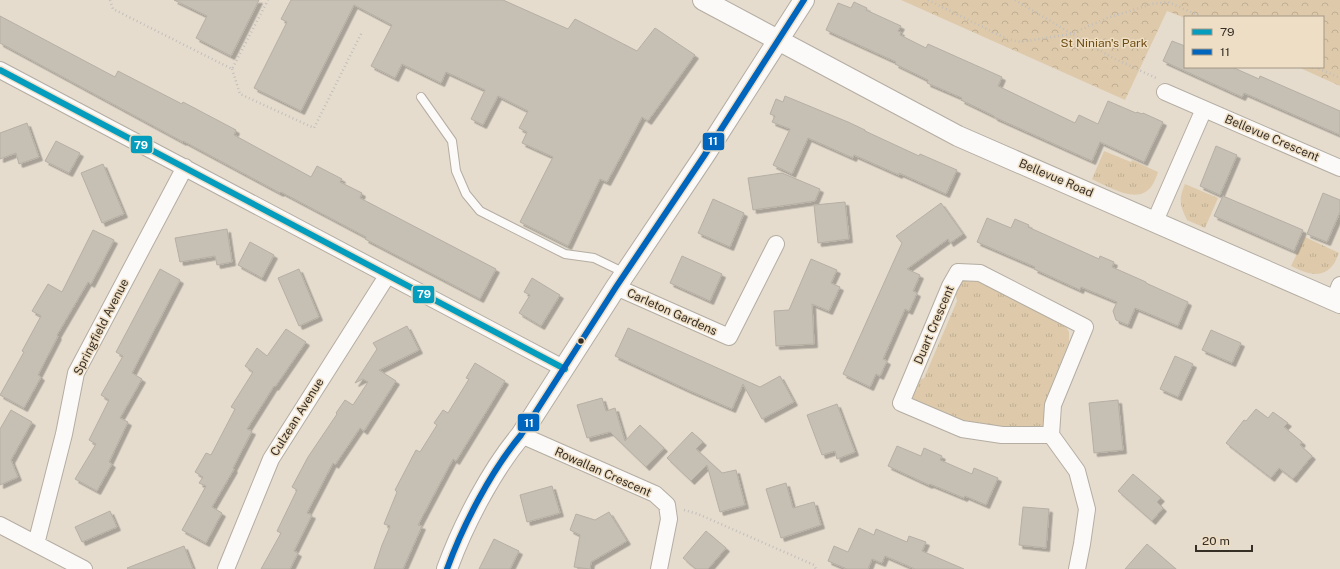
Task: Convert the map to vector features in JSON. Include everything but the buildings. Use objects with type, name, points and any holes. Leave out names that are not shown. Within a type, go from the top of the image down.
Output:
[{"type":"street","name":"Bellevue Road","points":[[703,0],[958,136],[1155,221],[1338,296]]},
{"type":"street","points":[[447,569],[456,545],[483,492],[512,446],[565,369],[620,280],[704,156],[804,0]]},
{"type":"street","points":[[0,70],[565,369]]},
{"type":"street","name":"Bellevue Crescent","points":[[1165,92],[1340,168]]},
{"type":"street","points":[[1155,221],[1204,109]]},
{"type":"street","name":"Springfield Avenue","points":[[36,544],[64,434],[76,373],[185,167]]},
{"type":"street","name":"Carleton Gardens","points":[[620,280],[729,337],[776,244]]},
{"type":"street","name":"Duart Crescent","points":[[958,272],[980,273],[1085,327],[1053,405],[1052,435],[1002,435],[962,429],[901,403],[950,286],[958,272]]},
{"type":"street","name":"Culzean Avenue","points":[[226,569],[271,459],[387,276]]},
{"type":"street","name":"Rowallan Crescent","points":[[521,435],[655,494],[667,505]]},
{"type":"street","points":[[1052,435],[1077,471],[1087,509],[1077,569]]},
{"type":"street","points":[[659,569],[669,519],[667,505]]},
{"type":"street","points":[[0,525],[84,569]]},
{"type":"lane","points":[[421,97],[452,141],[458,176],[466,194],[480,211],[565,254],[594,258],[620,280]]},
{"type":"path","points":[[110,0],[113,9],[232,69]]},
{"type":"path","points":[[268,0],[232,69],[240,94],[314,128],[362,32]]},
{"type":"path","points":[[928,0],[1007,39],[1021,42],[1071,34],[1107,18],[1152,4],[1168,2],[1200,16]]},
{"type":"path","points":[[1015,0],[1111,57],[1157,79],[1165,92]]},
{"type":"path","points":[[1317,68],[1340,78]]},
{"type":"path","points":[[667,505],[698,514],[814,565],[816,569]]},
{"type":"green space","name":"St Ninian's Park","points":[[901,0],[1340,0],[1340,86],[1300,68],[1324,68],[1324,16],[1184,16],[1184,18],[1167,11],[1125,100]]},
{"type":"green space","points":[[1104,151],[1131,162],[1132,160],[1158,172],[1153,184],[1147,191],[1132,195],[1115,190],[1092,179]]},
{"type":"green space","points":[[1185,184],[1218,198],[1205,228],[1187,220],[1181,206],[1181,194]]},
{"type":"green space","points":[[1305,237],[1339,253],[1334,264],[1328,270],[1318,274],[1313,274],[1291,266]]},
{"type":"green space","points":[[964,279],[972,279],[1064,323],[1069,332],[1069,342],[1052,384],[1045,408],[1043,430],[966,425],[915,403],[911,395],[916,381],[924,378],[957,301],[957,289]]},
{"type":"transit line","name":"11","points":[[447,569],[461,535],[479,499],[499,465],[521,435],[616,287],[704,156],[804,0]]},
{"type":"transit line","name":"79","points":[[0,70],[565,369]]}]
